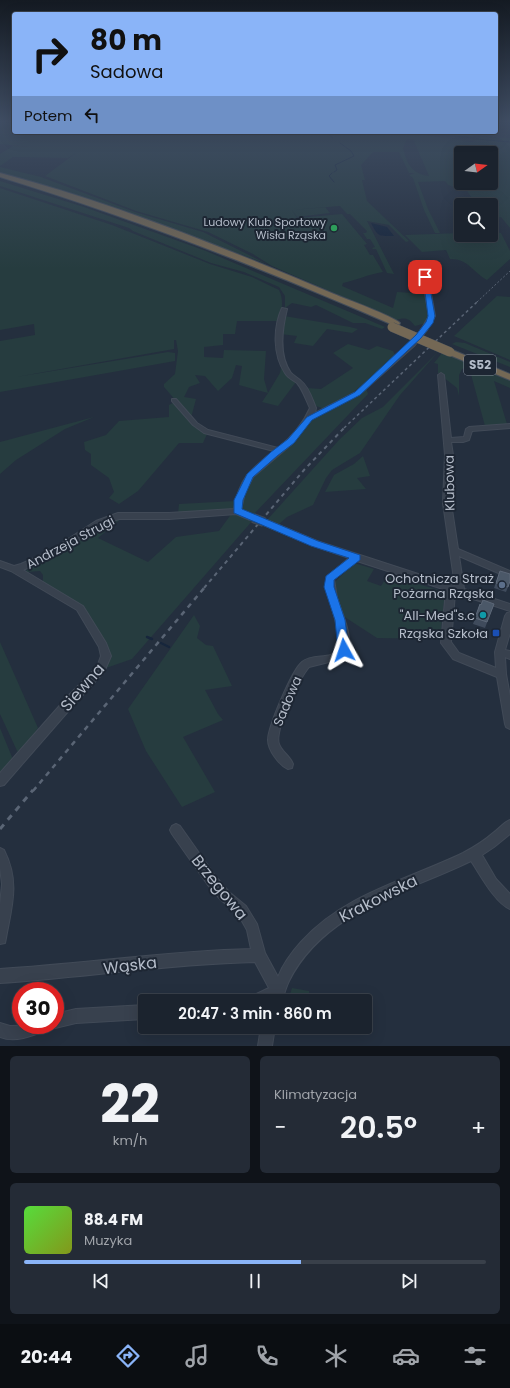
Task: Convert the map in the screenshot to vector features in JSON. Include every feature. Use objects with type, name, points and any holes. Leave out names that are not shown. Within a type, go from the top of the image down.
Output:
[{"type":"highway","name":"S52","points":[[0,175],[91,203],[178,233],[260,265],[510,377]]},
{"type":"highway","name":"S52","points":[[0,179],[92,207],[193,243],[394,325]]},
{"type":"highway","name":"S52","points":[[452,350],[510,371]]},
{"type":"street","points":[[309,418],[358,393],[412,345],[430,323],[432,316],[425,277]]},
{"type":"street","points":[[284,309],[279,330],[279,351],[287,372],[304,388],[313,408],[309,418],[291,441],[250,476],[241,492],[237,511],[314,543],[510,608]]},
{"type":"street","name":"Klubowa","points":[[440,375],[448,440],[449,469],[446,488],[455,551],[456,590],[446,644],[456,656],[502,674]]},
{"type":"street","points":[[174,400],[195,424],[206,432],[279,450]]},
{"type":"street","points":[[313,408],[323,411]]},
{"type":"street","points":[[448,440],[463,440],[467,438],[469,429],[510,426]]},
{"type":"street","name":"Andrzeja Strugi","points":[[0,564],[14,569],[51,554],[99,523],[118,516],[169,516],[237,511]]},
{"type":"street","points":[[455,551],[510,575]]},
{"type":"street","name":"Sadowa","points":[[288,764],[274,746],[272,736],[294,680],[302,667],[310,662],[336,658],[344,650],[340,620],[329,587],[330,578],[356,557]]},
{"type":"street","name":"Siewna","points":[[0,781],[74,697],[101,669],[106,656],[103,646],[80,608],[14,569]]},
{"type":"street","points":[[510,616],[500,652],[510,724]]},
{"type":"street","points":[[500,652],[510,654]]},
{"type":"street","name":"Krakowska","points":[[278,994],[289,967],[301,951],[318,934],[343,914],[401,885],[452,865],[474,854],[510,826]]},
{"type":"street","name":"Brzegowa","points":[[176,830],[212,881],[225,896],[242,910],[253,928],[260,955],[276,994]]},
{"type":"street","points":[[0,854],[6,864],[8,882],[0,938]]},
{"type":"street","points":[[474,854],[492,883],[510,903]]},
{"type":"street","name":"Wąska","points":[[0,976],[84,970],[202,957],[260,955]]},
{"type":"street","points":[[64,1019],[76,1016],[138,1012]]},
{"type":"street","points":[[0,1030],[8,1033],[12,1033]]},
{"type":"street","points":[[265,1046],[267,1034]]},
{"type":"green space","points":[[0,171],[16,171],[41,177],[135,212],[203,232],[267,264],[108,206],[0,173]]},
{"type":"green space","points":[[52,171],[363,171],[365,180],[362,180],[367,201],[409,241],[406,242],[389,225],[367,221],[394,274],[387,273],[376,249],[372,248],[375,247],[370,239],[367,239],[363,233],[366,233],[367,231],[340,206],[292,210],[297,218],[342,214],[367,244],[364,245],[370,255],[373,255],[383,272],[343,283],[342,286],[393,308],[397,292],[427,294],[429,316],[426,323],[415,326],[407,319],[396,320],[272,266],[253,254],[208,232],[136,211],[45,176]]},
{"type":"green space","points":[[408,171],[415,171],[429,176],[427,171],[454,171],[454,187],[448,185],[445,181],[418,182],[428,209],[440,233],[435,233],[424,210],[413,178],[409,175],[415,173],[409,173]]},
{"type":"green space","points":[[498,171],[510,171],[510,228],[501,217],[498,218],[498,198],[472,198],[467,191],[464,190],[498,190]]},
{"type":"green space","points":[[0,181],[84,207],[206,251],[385,327],[382,329],[365,323],[353,323],[316,305],[311,307],[292,303],[285,308],[285,296],[279,287],[244,272],[211,263],[129,228],[0,186]]},
{"type":"green space","points":[[0,188],[112,225],[210,264],[252,277],[279,290],[282,298],[282,306],[279,321],[237,321],[235,334],[223,334],[223,345],[204,347],[204,357],[223,358],[224,350],[266,351],[264,379],[268,393],[239,385],[242,366],[236,365],[232,378],[218,391],[205,376],[195,375],[200,383],[189,387],[184,397],[196,399],[191,418],[164,387],[164,384],[175,374],[178,351],[176,340],[174,340],[174,349],[16,377],[168,352],[175,353],[175,361],[0,392],[0,341],[35,335],[34,324],[0,330]]},
{"type":"green space","points":[[325,207],[330,213],[297,217],[292,210]]},
{"type":"green space","points":[[454,233],[454,242],[498,242],[498,233],[501,233],[510,251],[510,259],[487,280],[465,263],[456,259],[450,259],[446,250],[422,252],[405,235]]},
{"type":"green space","points":[[497,296],[510,297],[510,360],[454,336]]},
{"type":"green space","points":[[284,316],[358,329],[352,333],[327,329],[313,346],[294,343],[297,336],[280,334]]},
{"type":"green space","points":[[456,342],[465,343],[510,362],[510,367],[452,344]]},
{"type":"green space","points":[[348,344],[369,350],[377,346],[393,351],[396,357],[344,400],[324,409],[314,405],[306,388],[321,389],[353,368],[333,353]]},
{"type":"green space","points":[[439,351],[400,395],[360,453],[332,470],[326,478],[313,505],[287,517],[278,525],[267,520],[339,440],[362,418],[383,407]]},
{"type":"green space","points":[[443,352],[510,381],[510,388],[494,381],[507,424],[485,426],[469,367],[462,369],[459,375],[459,396],[457,388],[438,373],[438,364],[434,363]]},
{"type":"green space","points":[[282,364],[296,382],[278,406],[262,402],[280,373]]},
{"type":"green space","points":[[366,388],[368,394],[254,514],[246,513],[241,509],[245,488],[258,471],[295,441],[311,420],[352,398]]},
{"type":"green space","points":[[173,403],[200,430],[207,434],[203,443],[179,443],[138,491],[119,504],[109,498],[114,492],[109,478],[91,465],[91,454],[85,450],[84,442],[106,435],[119,421],[169,417],[169,405]]},
{"type":"green space","points":[[94,417],[65,429],[16,460],[0,474],[0,442]]},
{"type":"green space","points":[[363,456],[370,476],[357,478],[366,489],[325,492],[334,475],[354,464]]},
{"type":"green space","points":[[236,501],[235,508],[232,509],[178,514],[179,504]]},
{"type":"green space","points":[[232,513],[253,520],[132,659],[106,668],[109,661],[109,652],[80,605],[43,583],[43,575],[40,571],[26,572],[28,567],[97,528],[122,518],[98,538],[148,562],[176,537],[219,531]]},
{"type":"green space","points":[[354,563],[374,569],[367,581],[381,586],[388,575],[445,592],[440,639],[377,638],[340,614],[334,583]]},
{"type":"green space","points":[[194,615],[200,626],[197,638],[206,645],[213,646],[232,686],[205,690],[218,714],[223,720],[183,737],[215,792],[182,807],[146,751],[128,709]]},
{"type":"green space","points":[[0,642],[38,728],[19,755],[0,714]]},
{"type":"green space","points":[[0,728],[12,757],[12,764],[0,776]]},
{"type":"green space","points":[[292,988],[309,991],[309,994],[290,994]]},
{"type":"water","points":[[371,223],[387,227],[394,236],[380,235],[375,231]]},
{"type":"building","points":[[500,571],[510,574],[508,587],[496,583]]},
{"type":"building","name":"\"All-Med\"s.c","points":[[483,600],[494,604],[487,622],[475,618]]},
{"type":"waterway","points":[[332,173],[329,176],[334,182]]},
{"type":"waterway","points":[[147,637],[152,639]]},
{"type":"waterway","points":[[161,643],[169,647]]},
{"type":"railway","points":[[477,302],[510,271]]},
{"type":"railway","points":[[344,428],[478,301]]},
{"type":"railway","points":[[204,588],[304,470],[344,428]]},
{"type":"railway","points":[[33,791],[205,587]]},
{"type":"railway","points":[[0,829],[33,790]]},
{"type":"place","name":"Ludowy Klub Sportowy Wisła Rząska","points":[[334,228]]},
{"type":"place","name":"Ochotnicza Straż Pożarna Rząska","points":[[502,585]]},
{"type":"place","name":"\"All-Med\"s.c","points":[[483,615]]},
{"type":"place","name":"Rząska Szkoła","points":[[496,633]]},
{"type":"route","points":[[344,650],[340,620],[329,587],[330,578],[356,557],[314,543],[237,511],[238,500],[250,476],[274,454],[286,446],[309,418],[344,402],[358,393],[412,345],[430,323],[432,316],[428,286],[425,277]]}]
